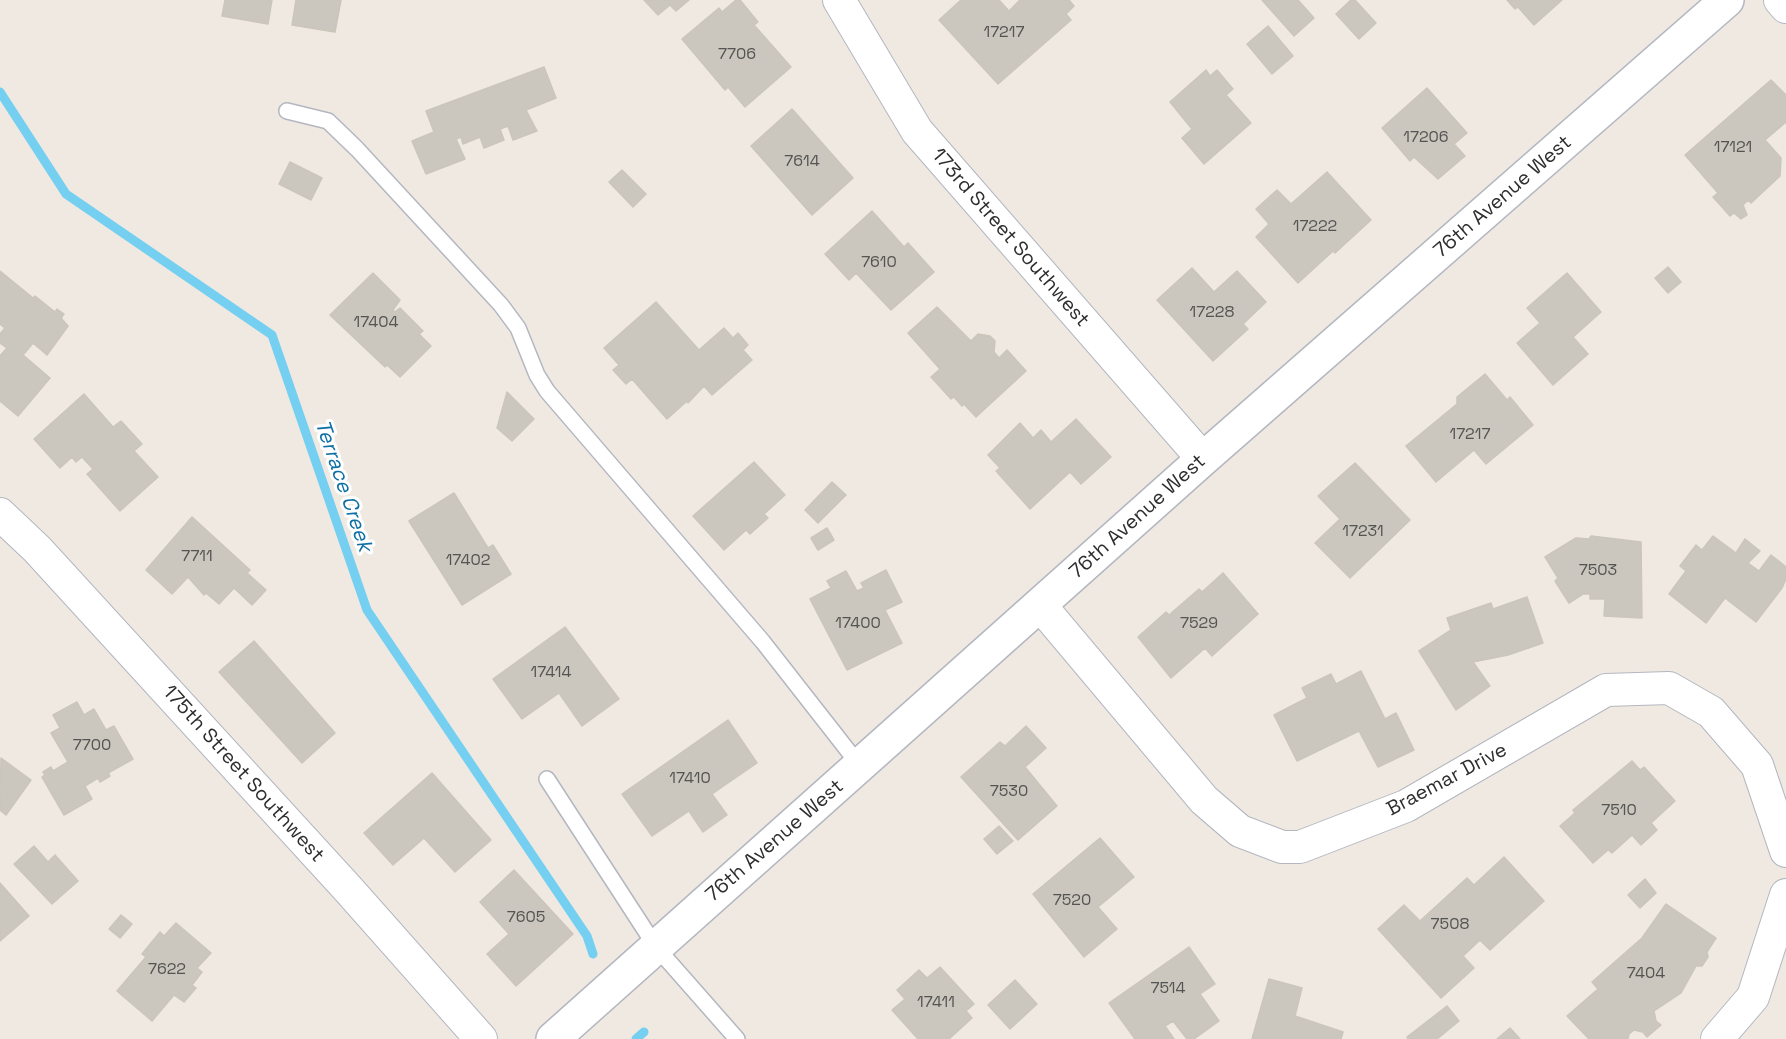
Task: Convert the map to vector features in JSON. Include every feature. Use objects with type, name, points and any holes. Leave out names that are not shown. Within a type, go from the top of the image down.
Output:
[{"type":"street","name":"76th Avenue West","points":[[553,1039],[1203,459],[1727,0]]},
{"type":"street","points":[[1780,0],[1786,7]]},
{"type":"street","name":"173rd Street Southwest","points":[[843,1],[917,131],[1203,459]]},
{"type":"street","name":"175th Street Southwest","points":[[0,514],[45,557],[349,890],[481,1039]]},
{"type":"street","name":"Braemar Drive","points":[[1040,605],[1204,800],[1240,831],[1282,847],[1300,847],[1406,806],[1606,690],[1669,688],[1711,712],[1757,765],[1786,851]]},
{"type":"street","points":[[1717,1039],[1753,997],[1786,894]]},
{"type":"lane","points":[[288,111],[328,121],[357,149],[501,305],[518,328],[537,375],[547,391],[763,642],[860,766]]},
{"type":"lane","points":[[547,778],[656,946],[737,1039]]},
{"type":"building","points":[[225,0],[272,0],[268,24],[222,16]]},
{"type":"building","points":[[296,0],[341,0],[335,32],[292,25]]},
{"type":"building","points":[[644,0],[689,0],[676,11],[670,5],[658,15]]},
{"type":"building","points":[[736,0],[740,0],[758,22],[754,25],[791,67],[745,107],[728,87],[725,90],[682,39],[719,8],[722,12]]},
{"type":"building","points":[[961,0],[999,0],[1009,11],[1020,0],[1069,0],[1074,6],[1066,14],[1071,20],[998,84],[939,20]]},
{"type":"building","points":[[1262,0],[1298,0],[1314,18],[1294,36]]},
{"type":"building","points":[[1351,0],[1355,0],[1376,23],[1359,39],[1336,14]]},
{"type":"building","points":[[1507,0],[1562,0],[1534,25],[1518,7],[1515,9]]},
{"type":"building","points":[[1268,26],[1293,56],[1272,74],[1247,44]]},
{"type":"building","points":[[544,67],[556,98],[526,110],[537,131],[513,140],[508,126],[500,129],[504,140],[484,148],[480,137],[463,144],[461,137],[456,139],[465,159],[426,174],[412,141],[434,132],[426,111]]},
{"type":"building","points":[[1206,70],[1210,76],[1217,70],[1233,89],[1226,95],[1251,123],[1204,164],[1182,138],[1192,129],[1170,102]]},
{"type":"building","points":[[1771,80],[1786,95],[1786,122],[1765,140],[1781,158],[1780,176],[1751,203],[1748,200],[1743,205],[1747,215],[1741,219],[1734,213],[1730,216],[1713,197],[1718,193],[1685,155]]},
{"type":"building","points":[[1427,88],[1467,133],[1454,144],[1465,156],[1438,179],[1414,157],[1410,161],[1382,128]]},
{"type":"building","points":[[792,109],[853,178],[812,215],[751,146]]},
{"type":"building","points":[[290,162],[322,178],[311,200],[279,184]]},
{"type":"building","points":[[622,170],[646,194],[633,207],[609,182]]},
{"type":"building","points":[[1327,172],[1371,220],[1298,283],[1256,237],[1269,224],[1256,209],[1277,190],[1291,204]]},
{"type":"building","points":[[872,211],[904,247],[908,243],[934,272],[891,310],[856,273],[849,280],[825,254]]},
{"type":"building","points":[[1668,267],[1681,282],[1668,293],[1655,278]]},
{"type":"building","points":[[1192,268],[1214,292],[1237,271],[1266,302],[1243,324],[1248,329],[1213,361],[1157,300]]},
{"type":"building","points":[[0,271],[33,298],[35,296],[55,312],[57,309],[64,314],[61,318],[68,326],[47,355],[33,343],[23,355],[50,378],[18,416],[0,401],[0,356],[7,348],[0,343],[0,334],[5,328],[0,324]]},
{"type":"building","points":[[373,273],[400,300],[393,310],[395,312],[400,308],[423,331],[419,334],[431,346],[400,377],[387,365],[385,367],[330,315]]},
{"type":"building","points":[[1567,273],[1601,312],[1573,337],[1588,354],[1553,385],[1517,343],[1540,323],[1527,308]]},
{"type":"building","points":[[656,302],[699,350],[724,328],[733,338],[738,333],[748,345],[743,350],[752,360],[712,395],[704,386],[688,403],[687,401],[667,419],[632,379],[626,384],[613,370],[619,365],[604,348]]},
{"type":"building","points":[[937,307],[971,341],[978,334],[990,336],[995,341],[994,352],[999,358],[1007,350],[1026,371],[976,417],[964,404],[962,406],[954,397],[951,399],[931,377],[940,369],[908,333]]},
{"type":"building","points":[[1485,374],[1507,400],[1510,397],[1533,425],[1486,464],[1474,450],[1436,482],[1406,446],[1457,404],[1457,397]]},
{"type":"building","points":[[507,392],[534,419],[512,441],[497,428]]},
{"type":"building","points":[[84,394],[113,427],[121,421],[142,444],[134,451],[158,477],[120,511],[87,474],[93,469],[82,457],[76,462],[72,457],[60,468],[34,439]]},
{"type":"building","points":[[1076,419],[1111,457],[1081,484],[1070,472],[1030,509],[996,471],[1000,468],[988,455],[1020,423],[1033,438],[1041,430],[1051,442]]},
{"type":"building","points":[[754,462],[785,495],[764,514],[768,518],[750,534],[746,530],[724,550],[693,516]]},
{"type":"building","points":[[1355,463],[1410,520],[1350,578],[1315,543],[1340,519],[1318,496]]},
{"type":"building","points":[[832,482],[846,495],[818,523],[805,510]]},
{"type":"building","points":[[454,493],[488,548],[493,545],[511,574],[462,605],[409,521]]},
{"type":"building","points":[[192,517],[250,570],[247,573],[266,590],[252,605],[234,588],[219,604],[206,593],[204,595],[188,577],[172,594],[146,570]]},
{"type":"building","points":[[827,528],[834,540],[818,550],[811,538]]},
{"type":"building","points":[[1591,536],[1641,542],[1642,618],[1604,616],[1605,599],[1590,599],[1590,594],[1583,594],[1569,603],[1555,581],[1558,578],[1545,557],[1576,538],[1589,539]]},
{"type":"building","points":[[1713,536],[1736,553],[1745,539],[1760,551],[1748,563],[1759,571],[1771,555],[1786,567],[1786,579],[1782,588],[1756,622],[1725,598],[1706,623],[1669,594],[1686,571],[1680,566],[1696,545],[1702,550]]},
{"type":"building","points":[[886,570],[902,602],[885,610],[902,643],[847,670],[810,599],[831,588],[827,581],[846,571],[857,591],[864,588],[861,583]]},
{"type":"building","points":[[1223,573],[1258,614],[1212,656],[1205,648],[1171,678],[1138,637],[1166,612],[1169,615],[1199,589],[1202,592]]},
{"type":"building","points":[[1527,597],[1543,643],[1508,655],[1473,662],[1490,686],[1456,710],[1419,651],[1451,630],[1447,618],[1491,603],[1493,609]]},
{"type":"building","points":[[565,627],[619,699],[582,726],[559,693],[522,719],[493,679]]},
{"type":"building","points":[[254,641],[335,733],[302,763],[219,672]]},
{"type":"building","points":[[1361,671],[1385,719],[1396,713],[1414,750],[1378,767],[1359,731],[1297,761],[1274,715],[1307,698],[1302,688],[1331,674],[1336,684]]},
{"type":"building","points":[[77,702],[84,715],[94,709],[106,730],[114,726],[133,759],[108,773],[110,776],[100,782],[98,778],[85,786],[92,799],[64,815],[42,777],[45,775],[43,772],[51,767],[53,771],[68,762],[51,733],[60,728],[53,715]]},
{"type":"building","points":[[728,720],[757,763],[712,794],[727,815],[703,832],[689,811],[652,836],[622,794]]},
{"type":"building","points":[[1026,726],[1046,748],[1025,767],[1057,806],[1018,840],[961,777],[1000,742],[1005,746]]},
{"type":"building","points":[[1,758],[31,780],[6,815],[0,810]]},
{"type":"building","points":[[1632,761],[1640,770],[1644,767],[1675,801],[1651,823],[1657,830],[1641,845],[1632,835],[1612,853],[1608,850],[1593,863],[1560,826],[1575,813],[1573,810]]},
{"type":"building","points":[[432,773],[491,840],[455,872],[424,838],[393,865],[364,833]]},
{"type":"building","points":[[999,826],[1013,841],[997,854],[984,839]]},
{"type":"building","points":[[1100,838],[1134,877],[1098,907],[1117,929],[1084,957],[1033,894]]},
{"type":"building","points":[[34,846],[48,862],[55,855],[78,881],[52,904],[14,864]]},
{"type":"building","points":[[1504,857],[1544,901],[1490,950],[1480,940],[1463,956],[1474,968],[1441,998],[1378,929],[1404,905],[1420,921],[1467,878],[1474,885]]},
{"type":"building","points":[[514,870],[573,934],[516,986],[487,954],[509,934],[480,902]]},
{"type":"building","points":[[1645,879],[1656,893],[1640,908],[1628,895]]},
{"type":"building","points":[[0,883],[29,916],[0,941]]},
{"type":"building","points":[[1666,904],[1716,938],[1707,952],[1708,957],[1702,966],[1696,966],[1681,993],[1654,1011],[1656,1021],[1661,1025],[1647,1037],[1643,1032],[1634,1030],[1629,1034],[1628,1039],[1589,1039],[1567,1016],[1598,989],[1592,982],[1642,938]]},
{"type":"building","points":[[121,915],[132,924],[120,938],[109,929]]},
{"type":"building","points":[[176,923],[211,953],[197,968],[202,972],[192,985],[196,988],[184,1002],[174,995],[152,1021],[117,991],[146,957],[142,954],[160,932],[164,936]]},
{"type":"building","points":[[1189,947],[1215,984],[1200,994],[1219,1021],[1194,1039],[1187,1039],[1173,1021],[1165,1026],[1174,1039],[1135,1039],[1109,1003]]},
{"type":"building","points":[[940,967],[974,1004],[966,1011],[972,1018],[949,1039],[918,1039],[892,1010],[905,999],[897,990],[919,970],[927,978]]},
{"type":"building","points":[[1269,979],[1302,988],[1295,1016],[1343,1032],[1341,1039],[1252,1039]]},
{"type":"building","points":[[1015,980],[1037,1004],[1010,1029],[988,1005]]},
{"type":"building","points":[[1447,1006],[1459,1021],[1437,1039],[1408,1039],[1407,1037]]},
{"type":"building","points":[[1510,1028],[1520,1039],[1497,1039]]},
{"type":"waterway","name":"Terrace Creek","points":[[0,92],[66,194],[272,335],[367,610],[587,936],[593,954]]},
{"type":"waterway","name":"Terrace Creek","points":[[636,1039],[644,1032]]}]
